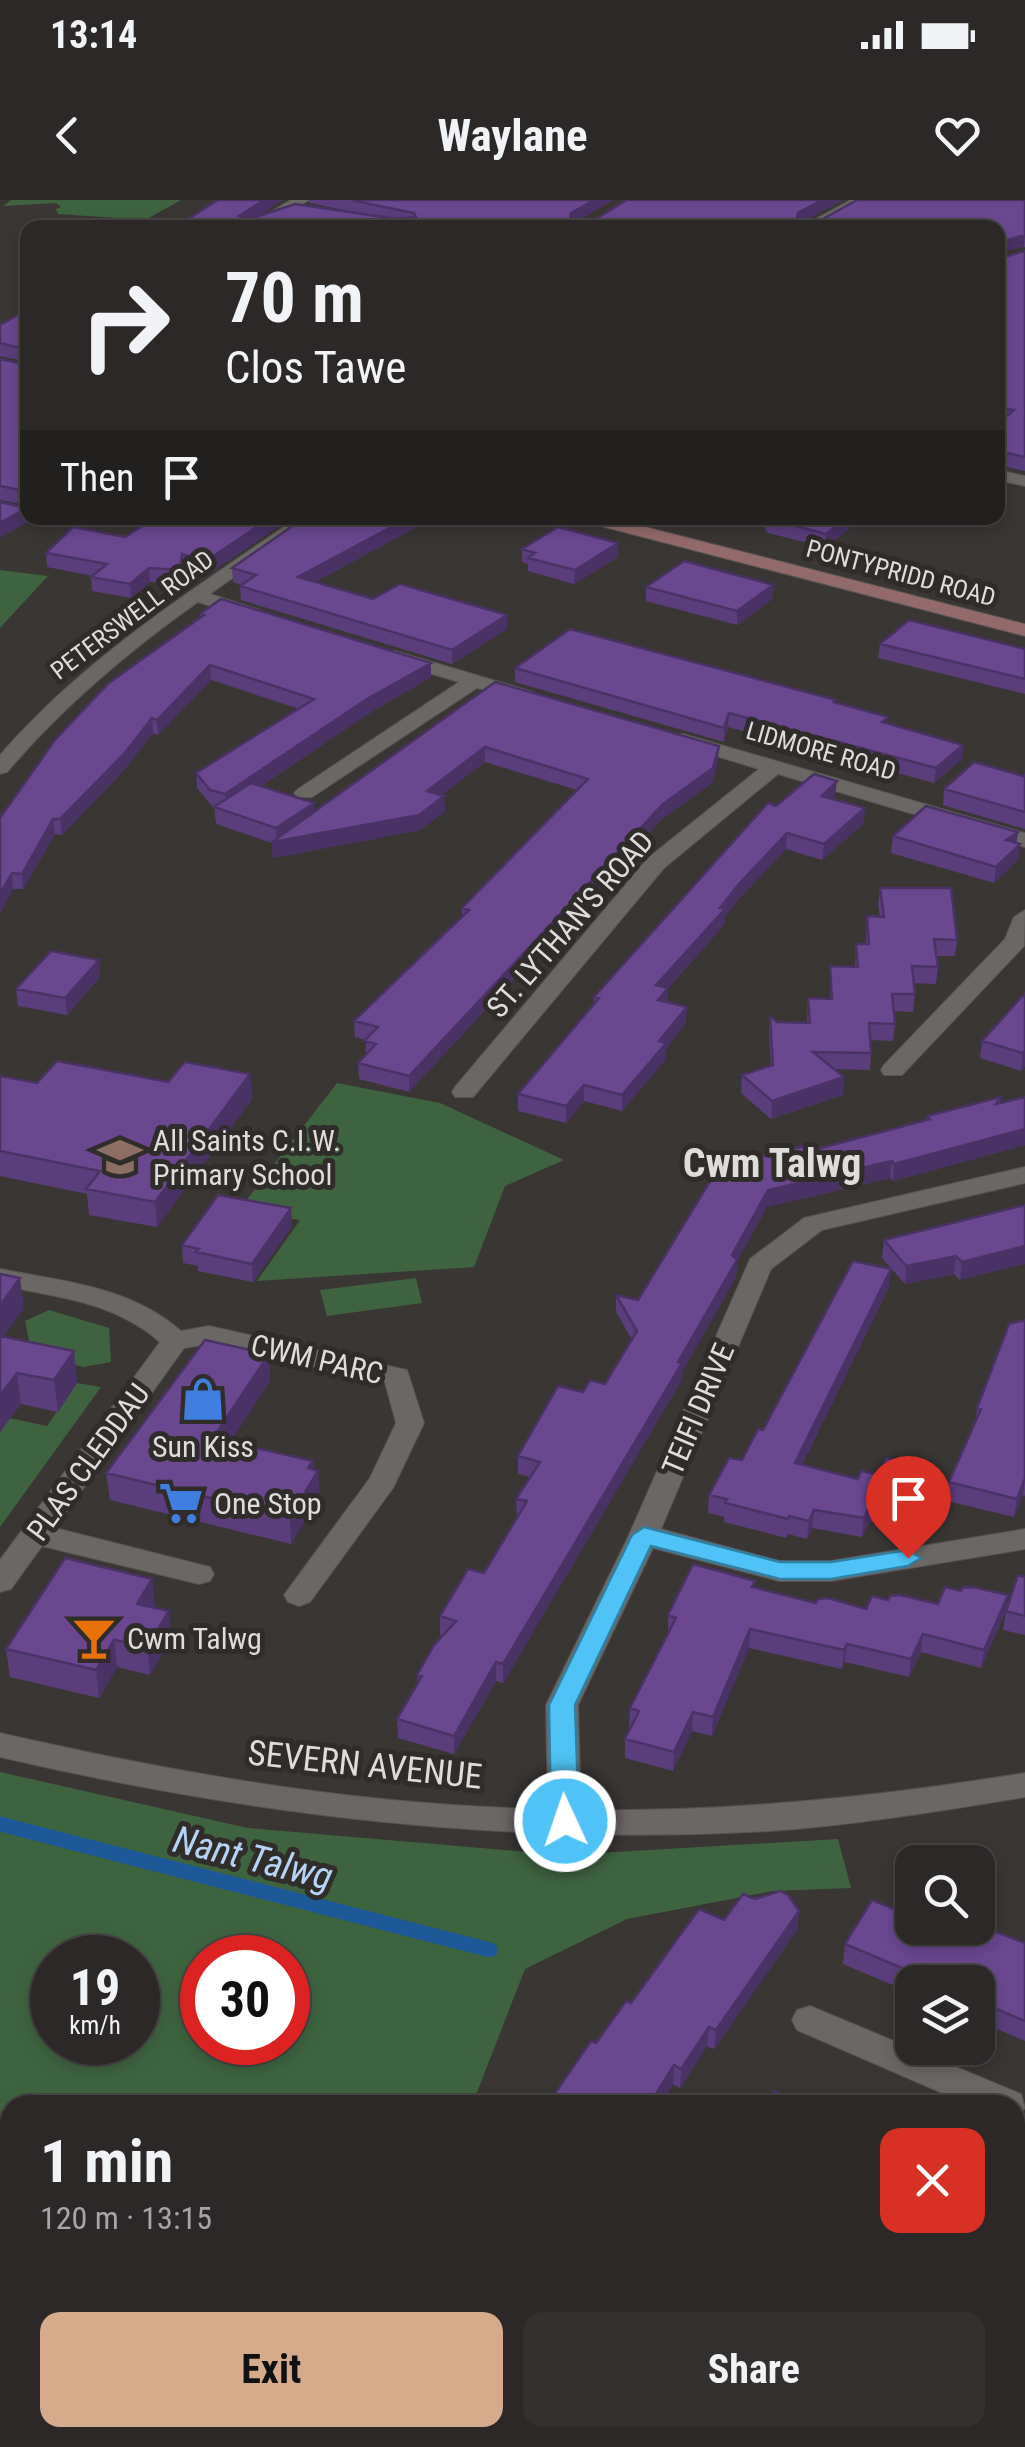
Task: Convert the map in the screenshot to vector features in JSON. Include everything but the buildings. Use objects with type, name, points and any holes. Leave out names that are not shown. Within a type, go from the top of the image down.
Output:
[{"type":"main road","name":"PONTYPRIDD ROAD","points":[[618,525],[1025,630]]},
{"type":"street","points":[[820,220],[862,200]]},
{"type":"street","points":[[268,220],[300,206]]},
{"type":"street","name":"PETERSWELL ROAD","points":[[0,768],[34,724],[100,664],[298,525]]},
{"type":"street","points":[[198,596],[268,618]]},
{"type":"street","points":[[378,652],[549,702]]},
{"type":"street","points":[[305,793],[474,681]]},
{"type":"street","name":"LIDMORE ROAD","points":[[662,734],[1025,840]]},
{"type":"street","name":"ST. LYTHAN'S ROAD","points":[[464,1092],[656,863],[775,766]]},
{"type":"street","points":[[893,1070],[1016,941],[1025,918]]},
{"type":"street","name":"TEIFI DRIVE","points":[[565,1821],[562,1705],[644,1535],[759,1265],[813,1224],[1025,1175]]},
{"type":"street","points":[[0,1277],[110,1300],[144,1314],[175,1341]]},
{"type":"street","name":"CWM PARC","points":[[175,1341],[208,1335],[397,1376],[410,1423],[383,1481],[299,1594]]},
{"type":"street","name":"PLAS CLEDDAU","points":[[0,1582],[175,1341]]},
{"type":"street","points":[[36,1534],[199,1574]]},
{"type":"street","points":[[644,1535],[780,1570],[831,1570],[1025,1539]]},
{"type":"street","name":"SEVERN AVENUE","points":[[0,1745],[138,1775],[292,1800],[565,1821],[682,1821],[877,1809],[1025,1785]]},
{"type":"street","points":[[810,2020],[985,2095]]},
{"type":"green space","points":[[11,200],[181,200],[145,220],[58,214],[56,209],[61,207],[56,203],[3,206]]},
{"type":"green space","points":[[0,570],[48,576],[0,628]]},
{"type":"green space","points":[[337,1083],[440,1103],[564,1160],[505,1186],[474,1267],[257,1281],[300,1220],[238,1211]]},
{"type":"green space","points":[[416,1278],[422,1303],[327,1316],[320,1290]]},
{"type":"green space","points":[[49,1310],[109,1328],[111,1362],[83,1367],[32,1354],[25,1321]]},
{"type":"green space","points":[[77,1383],[101,1387],[0,1527],[0,1416],[47,1426]]},
{"type":"green space","points":[[0,1772],[248,1828],[564,1855],[838,1839],[851,1888],[773,1891],[627,1919],[525,1969],[476,2095],[0,2095]]},
{"type":"waterway","name":"Nant Talwg","points":[[0,1824],[490,1950]]},
{"type":"place","name":"All Saints C.I.W. Primary School","points":[[120,1157]]},
{"type":"place","name":"Sun Kiss","points":[[203,1399]]},
{"type":"place","name":"One Stop","points":[[181,1503]]},
{"type":"place","name":"Cwm Talwg","points":[[94,1638]]},
{"type":"district","name":"Cwm Talwg","points":[[772,1163]]},
{"type":"route","points":[[565,1821],[562,1705],[644,1535],[780,1570],[831,1570],[908,1558]]}]
